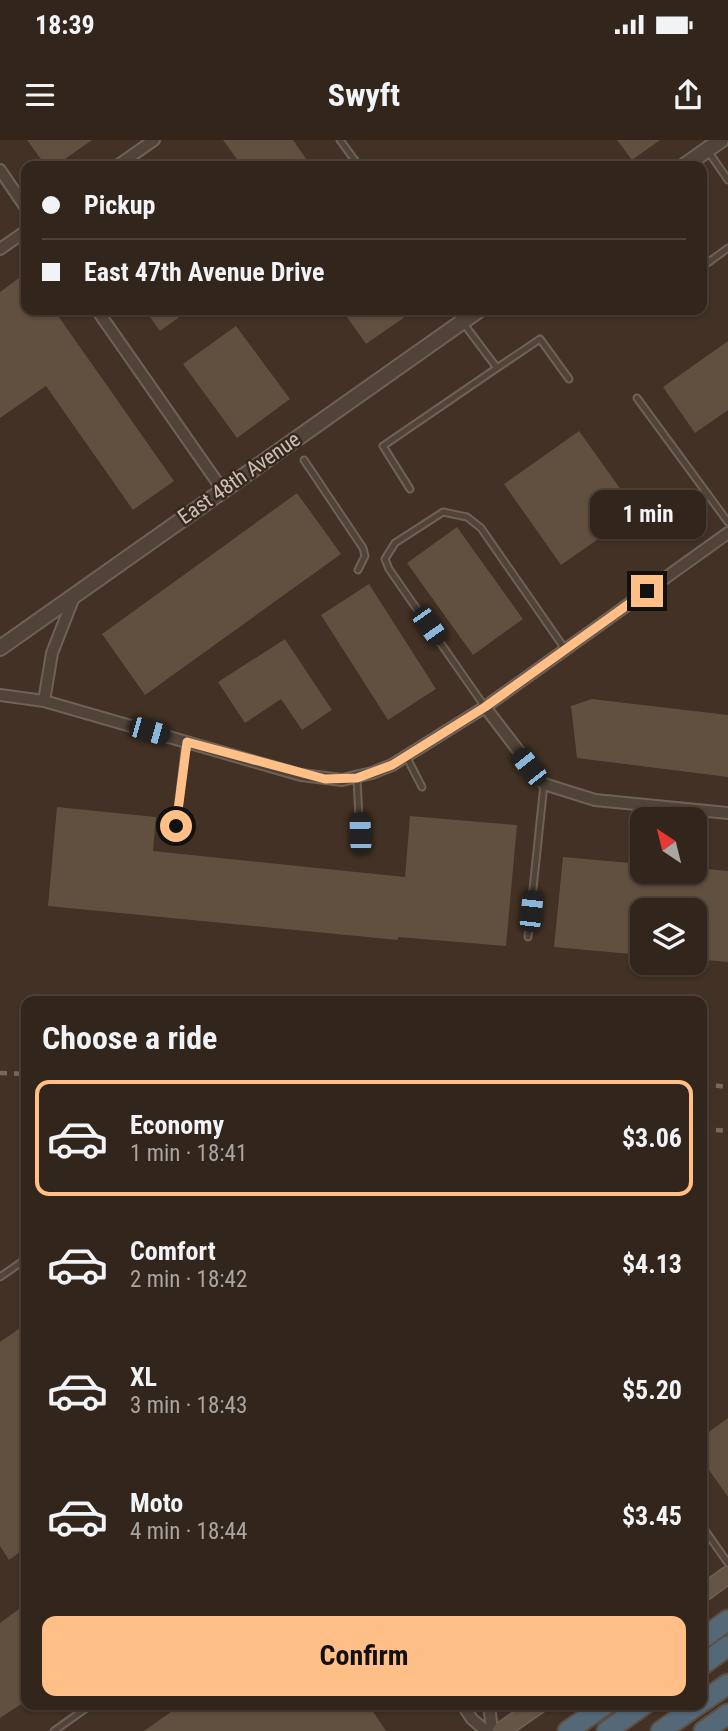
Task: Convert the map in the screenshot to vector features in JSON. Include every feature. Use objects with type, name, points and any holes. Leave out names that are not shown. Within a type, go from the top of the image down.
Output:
[{"type":"highway","points":[[707,1635],[728,1620]]},
{"type":"highway","points":[[707,1661],[728,1646]]},
{"type":"highway","points":[[707,1698],[728,1684]]},
{"type":"highway","points":[[568,1731],[598,1710]]},
{"type":"highway","points":[[607,1731],[637,1710]]},
{"type":"highway","points":[[661,1731],[690,1710]]},
{"type":"highway","points":[[704,1731],[728,1714]]},
{"type":"main road","points":[[707,1590],[728,1575]]},
{"type":"main road","points":[[501,1731],[531,1710]]},
{"type":"street","points":[[689,161],[704,145],[721,140]]},
{"type":"street","points":[[124,161],[150,141]]},
{"type":"street","points":[[0,170],[21,201]]},
{"type":"street","points":[[0,249],[21,234]]},
{"type":"street","points":[[100,315],[222,489]]},
{"type":"street","name":"East 48th Avenue","points":[[0,648],[472,315]]},
{"type":"street","points":[[0,695],[44,701],[301,775],[325,779],[357,778],[406,756],[485,707],[728,533]]},
{"type":"street","points":[[44,701],[60,628],[75,594]]},
{"type":"street","points":[[485,707],[544,784],[595,800],[728,813]]},
{"type":"street","points":[[465,1710],[471,1719],[486,1731]]},
{"type":"street","points":[[490,1710],[492,1731]]},
{"type":"lane","points":[[340,140],[355,161]]},
{"type":"lane","points":[[704,145],[728,180]]},
{"type":"lane","points":[[707,263],[728,248]]},
{"type":"lane","points":[[462,322],[497,368]]},
{"type":"lane","points":[[410,489],[383,446],[540,339],[569,379]]},
{"type":"lane","points":[[637,398],[728,522]]},
{"type":"lane","points":[[303,460],[363,548],[366,556],[358,570]]},
{"type":"lane","points":[[485,707],[389,569],[385,559],[395,543],[443,512],[467,517],[481,528],[565,650]]},
{"type":"lane","points":[[176,826],[187,742]]},
{"type":"lane","points":[[406,756],[422,787]]},
{"type":"lane","points":[[357,778],[359,839]]},
{"type":"lane","points":[[528,937],[544,784]]},
{"type":"lane","points":[[0,1277],[21,1262]]},
{"type":"lane","points":[[707,1533],[728,1563]]},
{"type":"lane","points":[[54,1731],[84,1710]]},
{"type":"building","points":[[27,140],[92,140],[62,161],[42,161]]},
{"type":"building","points":[[223,140],[293,140],[308,161],[238,161]]},
{"type":"building","points":[[617,140],[660,140],[632,160]]},
{"type":"building","points":[[21,277],[21,315],[58,315],[174,481],[133,510],[46,386],[0,418],[0,292]]},
{"type":"building","points":[[149,315],[182,315],[160,331]]},
{"type":"building","points":[[346,315],[408,315],[366,344]]},
{"type":"building","points":[[236,326],[290,399],[237,438],[183,364]]},
{"type":"building","points":[[728,341],[728,410],[695,433],[663,387]]},
{"type":"building","points":[[579,431],[637,512],[561,565],[504,484]]},
{"type":"building","points":[[297,493],[341,554],[145,695],[102,634]]},
{"type":"building","points":[[457,527],[523,619],[473,655],[407,563]]},
{"type":"building","points":[[369,584],[436,689],[388,720],[321,615]]},
{"type":"building","points":[[285,639],[332,710],[302,730],[281,699],[245,723],[218,682]]},
{"type":"building","points":[[592,699],[728,715],[728,777],[577,758],[571,706]]},
{"type":"building","points":[[57,807],[156,817],[153,851],[405,877],[410,816],[517,825],[506,946],[398,937],[398,940],[48,906]]},
{"type":"building","points":[[563,857],[630,863],[630,884],[707,884],[707,869],[728,871],[728,962],[707,960],[707,898],[630,898],[630,954],[554,947]]},
{"type":"building","points":[[21,1327],[21,1552],[9,1560],[0,1546],[0,1342]]},
{"type":"building","points":[[728,1418],[728,1497],[707,1467],[707,1433]]},
{"type":"building","points":[[21,1608],[21,1704],[0,1718],[0,1623]]},
{"type":"building","points":[[174,1710],[372,1710],[386,1731],[144,1731]]},
{"type":"railway","points":[[0,1073],[21,1074]]},
{"type":"railway","points":[[707,1085],[728,1087]]},
{"type":"railway","points":[[707,1129],[728,1131]]},
{"type":"route","points":[[176,826],[187,742],[301,775],[342,780],[357,778],[392,765],[485,707],[647,591]]}]
